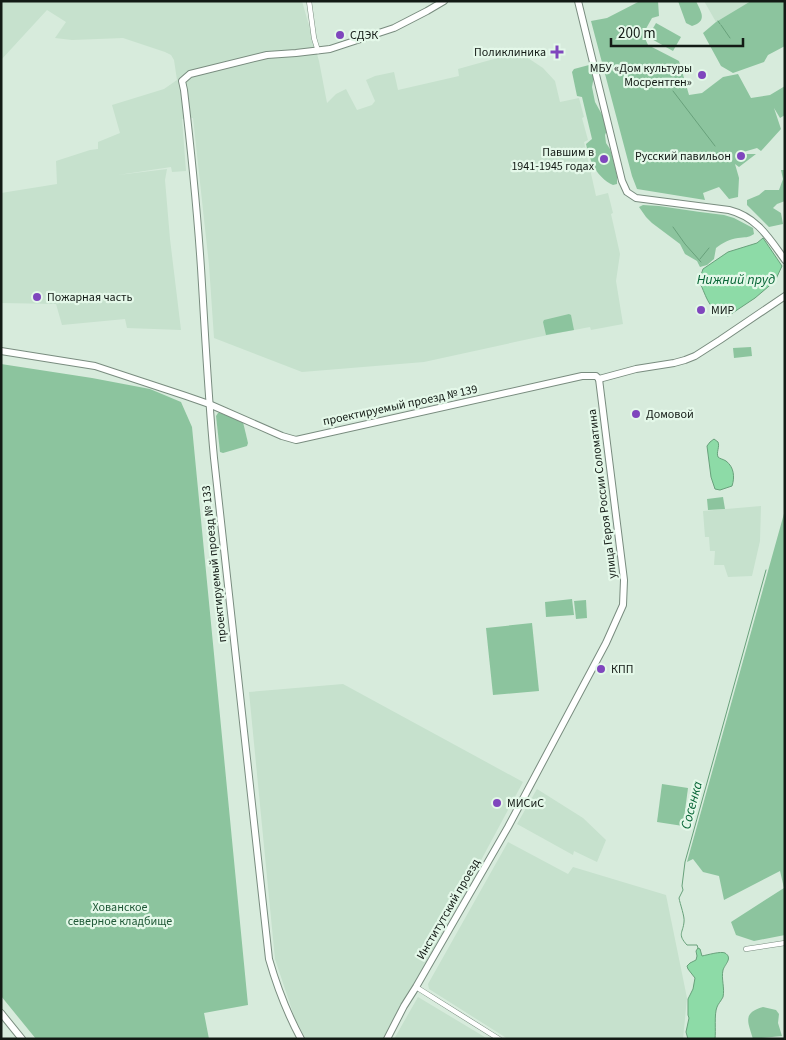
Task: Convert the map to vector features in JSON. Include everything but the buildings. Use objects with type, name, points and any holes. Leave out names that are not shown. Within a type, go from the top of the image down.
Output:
[{"type":"street","points":[[309,1],[314,38],[318,51],[330,49],[385,31],[427,12],[444,1]]},
{"type":"street","points":[[578,1],[622,181],[627,192],[636,198],[729,210],[743,214],[762,229],[785,260]]},
{"type":"street","name":"проектируемый проезд № 133","points":[[301,1039],[276,986],[269,959],[209,404],[201,266],[182,81],[190,74],[267,55],[318,51]]},
{"type":"street","points":[[600,379],[636,369],[674,364],[695,356],[785,296]]},
{"type":"street","name":"проектируемый проезд № 139","points":[[1,351],[96,366],[209,404],[282,436],[296,440],[582,376],[596,376],[600,379]]},
{"type":"street","name":"улица Героя России Соломатина","points":[[528,791],[606,643],[623,605],[624,584],[600,379]]},
{"type":"street","name":"Институтский проезд","points":[[387,1039],[404,1006],[528,791]]},
{"type":"street","points":[[746,949],[785,943]]},
{"type":"street","points":[[416,987],[499,1039]]},
{"type":"street","points":[[1,1014],[22,1039]]},
{"type":"shaded area","points":[[1,1],[302,1],[319,61],[327,103],[336,94],[346,89],[357,110],[372,105],[375,101],[366,80],[375,76],[394,72],[398,90],[459,76],[458,69],[519,52],[543,68],[555,81],[560,102],[579,98],[588,140],[584,142],[596,196],[608,193],[613,213],[611,214],[620,254],[616,281],[623,324],[591,330],[590,327],[424,362],[302,372],[214,338],[209,265],[193,118],[182,119],[186,171],[172,172],[171,167],[118,175],[167,169],[165,180],[170,239],[181,330],[127,328],[125,319],[62,325],[56,304],[1,303],[1,193],[57,184],[56,161],[98,149],[98,142],[120,133],[112,105],[164,89],[177,80],[174,60],[171,55],[165,52],[123,38],[72,40],[55,38],[66,22],[47,10],[1,60]]},
{"type":"shaded area","points":[[704,1],[753,1],[716,22]]},
{"type":"shaded area","points":[[761,506],[760,541],[752,576],[728,577],[724,565],[714,565],[715,551],[710,551],[709,537],[705,537],[703,511]]},
{"type":"shaded area","points":[[343,684],[523,782],[385,1039],[306,1039],[295,1019],[275,959],[249,692]]},
{"type":"shaded area","points":[[537,789],[583,818],[606,840],[597,862],[574,851],[573,855],[517,824]]},
{"type":"shaded area","points":[[508,842],[568,874],[573,867],[666,895],[687,998],[683,1039],[508,1039],[429,989],[428,984]]},
{"type":"shaded area","points":[[418,997],[483,1036],[487,1039],[394,1039]]},
{"type":"green space","points":[[640,1],[658,1],[659,16],[652,18],[643,34],[648,45],[679,61],[689,95],[702,93],[723,77],[738,74],[751,98],[770,95],[785,86],[785,115],[780,118],[774,108],[781,129],[761,151],[757,148],[739,154],[756,154],[739,167],[735,164],[739,178],[738,197],[729,199],[719,187],[703,193],[705,200],[637,189],[591,21],[607,18]]},
{"type":"green space","points":[[678,1],[696,1],[702,16],[700,22],[692,26],[686,23]]},
{"type":"green space","points":[[751,1],[785,1],[785,46],[768,55],[764,62],[733,73],[721,66],[703,33],[716,22]]},
{"type":"green space","points":[[656,23],[681,37],[673,51],[648,37]]},
{"type":"green space","points":[[589,65],[593,68],[592,87],[595,102],[608,128],[605,135],[606,143],[610,149],[617,176],[617,184],[613,185],[598,173],[586,144],[592,139],[582,97],[577,96],[572,72],[574,69]]},
{"type":"green space","points":[[781,170],[785,170],[785,201],[773,208],[781,213],[783,224],[769,227],[747,205],[747,200],[765,190],[779,190],[783,179]]},
{"type":"green space","points":[[643,205],[724,215],[753,228],[754,234],[748,237],[732,239],[721,244],[716,248],[714,259],[707,265],[700,267],[697,261],[685,254],[680,244],[646,217],[639,207]]},
{"type":"green space","points":[[571,315],[574,330],[546,335],[544,320]]},
{"type":"green space","points":[[751,347],[752,356],[734,358],[733,348]]},
{"type":"green space","name":"Хованское северное кладбище","points":[[1,364],[150,389],[181,402],[192,427],[248,1005],[204,1013],[209,1039],[36,1039],[1,996]]},
{"type":"green space","points":[[218,413],[243,422],[247,446],[223,453],[220,452],[216,416]]},
{"type":"green space","points":[[723,497],[725,509],[708,510],[707,499]]},
{"type":"green space","points":[[785,510],[785,935],[754,941],[736,935],[731,922],[784,888],[780,871],[724,900],[719,876],[703,872],[693,859],[687,862]]},
{"type":"green space","points":[[572,599],[574,615],[546,617],[545,602]]},
{"type":"green space","points":[[586,600],[587,618],[576,619],[574,601]]},
{"type":"green space","points":[[532,623],[539,691],[493,695],[486,628]]},
{"type":"green space","points":[[662,784],[688,788],[683,826],[657,822]]},
{"type":"green space","points":[[763,1007],[776,1010],[779,1014],[778,1023],[782,1036],[753,1039],[748,1023],[749,1015],[756,1009]]},
{"type":"water","name":"Нижний пруд","points":[[763,238],[782,266],[775,281],[755,298],[728,316],[716,310],[709,303],[699,281],[703,269],[728,252],[757,243]]},
{"type":"water","points":[[714,439],[718,442],[718,457],[729,463],[734,476],[732,486],[720,490],[715,489],[711,477],[707,446]]},
{"type":"water","points":[[698,948],[702,956],[725,953],[728,957],[723,970],[723,997],[716,1010],[715,1039],[688,1039],[686,1032],[689,1018],[688,999],[693,989],[695,978],[687,966],[696,960]]},
{"type":"waterway","points":[[721,25],[730,38]]},
{"type":"waterway","points":[[673,91],[715,146]]},
{"type":"waterway","points":[[673,227],[701,262]]},
{"type":"waterway","points":[[700,259],[709,248]]},
{"type":"waterway","name":"Сосенка","points":[[698,948],[697,945],[687,945],[681,936],[684,920],[679,898],[683,890],[685,862],[766,570]]},
{"type":"place","name":"СДЭК","points":[[340,35]]},
{"type":"place","name":"Поликлиника","points":[[557,52]]},
{"type":"place","name":"МБУ «Дом культуры Мосрентген»","points":[[702,75]]},
{"type":"place","name":"Русский павильон","points":[[741,156]]},
{"type":"place","name":"Павшим в 1941-1945 годах","points":[[604,159]]},
{"type":"place","name":"Пожарная часть","points":[[37,297]]},
{"type":"place","name":"МИР","points":[[701,310]]},
{"type":"place","name":"Домовой","points":[[636,414]]},
{"type":"place","name":"КПП","points":[[601,669]]},
{"type":"place","name":"МИСиС","points":[[497,803]]}]
